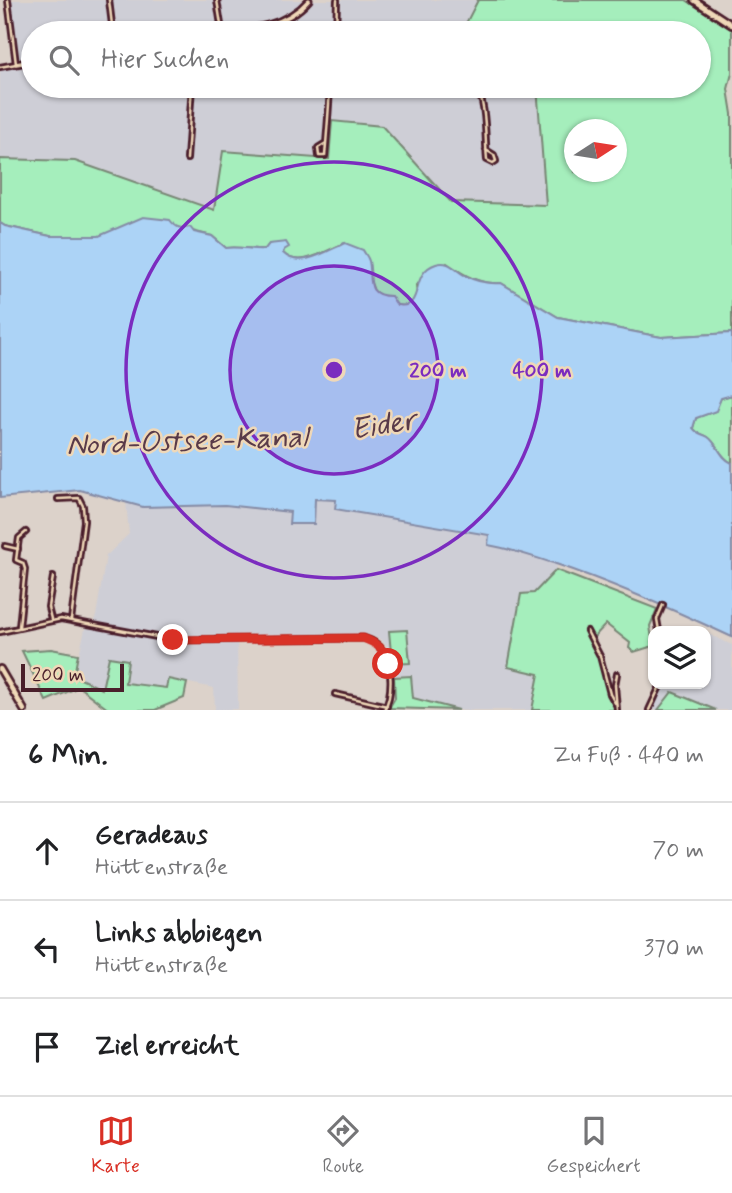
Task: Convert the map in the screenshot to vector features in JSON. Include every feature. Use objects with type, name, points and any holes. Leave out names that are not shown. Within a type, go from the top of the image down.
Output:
[{"type":"main road","points":[[694,0],[732,25]]},
{"type":"main road","points":[[0,669],[24,710]]},
{"type":"street","points":[[8,0],[16,64]]},
{"type":"street","points":[[109,0],[112,21]]},
{"type":"street","points":[[217,0],[220,21]]},
{"type":"street","points":[[282,21],[295,15],[309,0]]},
{"type":"street","points":[[337,0],[337,21]]},
{"type":"street","points":[[0,67],[21,63]]},
{"type":"street","points":[[187,159],[191,98]]},
{"type":"street","points":[[326,143],[329,98]]},
{"type":"street","points":[[481,98],[486,149]]},
{"type":"street","points":[[58,499],[79,498],[83,510],[84,521],[71,620]]},
{"type":"street","points":[[19,627],[25,569],[23,563],[16,560],[19,537],[26,532]]},
{"type":"street","points":[[5,546],[18,549]]},
{"type":"street","points":[[51,619],[48,607],[54,577]]},
{"type":"street","points":[[658,626],[657,618],[663,605]]},
{"type":"street","points":[[0,632],[51,619],[71,620],[173,640],[363,638],[378,645],[386,657],[390,695],[385,708],[335,694]]},
{"type":"street","points":[[587,631],[600,656],[617,710]]},
{"type":"street","points":[[615,703],[617,674]]},
{"type":"street","points":[[649,710],[659,689]]},
{"type":"shaded area","points":[[8,0],[478,0],[467,21],[21,21],[21,98],[538,98],[546,205],[450,202],[383,126],[333,121],[329,159],[214,210],[75,161],[0,159],[0,67],[15,64]]},
{"type":"shaded area","points":[[315,499],[337,500],[336,509],[489,535],[488,545],[514,550],[557,565],[534,593],[521,595],[508,666],[539,674],[532,710],[459,710],[413,698],[411,677],[394,677],[392,664],[410,663],[389,632],[391,650],[380,639],[370,636],[237,637],[238,709],[215,710],[214,688],[169,679],[167,688],[124,683],[128,660],[109,657],[102,689],[74,676],[87,621],[95,622],[106,556],[129,534],[126,501],[143,507],[225,505],[290,512],[290,524],[313,524]]},
{"type":"shaded area","points":[[711,635],[732,645],[732,710],[716,710],[673,692],[658,710],[651,710],[662,689],[711,689]]},
{"type":"green space","points":[[478,0],[686,0],[732,30],[732,73],[728,89],[732,114],[732,333],[661,337],[558,317],[501,283],[472,278],[447,263],[416,285],[417,295],[414,302],[405,306],[396,305],[374,291],[369,277],[345,243],[314,257],[297,259],[290,258],[283,253],[284,250],[269,244],[265,249],[226,248],[212,236],[176,227],[110,232],[100,236],[50,236],[5,226],[0,223],[0,159],[75,161],[214,210],[223,151],[329,159],[332,121],[382,126],[451,202],[546,205],[538,98],[711,98],[711,21],[467,21]]},
{"type":"green space","points":[[732,395],[732,463],[711,440],[693,428],[696,418],[715,411],[721,398]]},
{"type":"green space","points":[[556,570],[657,609],[648,626],[648,648],[634,652],[629,648],[630,643],[606,624],[593,638],[588,630],[585,632],[599,656],[615,710],[532,710],[539,674],[508,667],[521,594],[534,593]]},
{"type":"green space","points":[[407,630],[410,663],[392,664],[389,631]]},
{"type":"green space","points":[[51,649],[78,654],[74,676],[102,689],[109,657],[128,660],[125,683],[166,688],[168,679],[187,683],[184,698],[155,710],[109,710],[79,687],[46,701],[22,651]]},
{"type":"green space","points":[[411,676],[413,698],[459,710],[389,708],[395,698],[394,677]]},
{"type":"green space","points":[[672,692],[716,710],[658,710]]},
{"type":"water","points":[[143,217],[170,220],[178,227],[190,227],[194,232],[212,236],[226,248],[265,249],[269,244],[286,242],[289,247],[283,253],[297,260],[314,257],[345,243],[363,250],[369,261],[373,289],[382,295],[391,296],[397,305],[411,302],[427,269],[444,263],[473,279],[501,283],[558,317],[661,337],[732,333],[732,395],[721,398],[716,411],[696,418],[693,428],[711,440],[732,463],[732,637],[601,580],[522,553],[488,545],[489,535],[335,509],[336,500],[315,499],[314,524],[289,524],[290,512],[225,505],[143,507],[80,490],[0,498],[0,223],[50,236],[99,236]]},
{"type":"route","points":[[173,640],[363,638],[378,645],[388,664]]},
{"type":"water label","name":"Eider","points":[[383,424]]},
{"type":"water label","name":"Nord-Ostsee-Kanal","points":[[187,440]]}]
